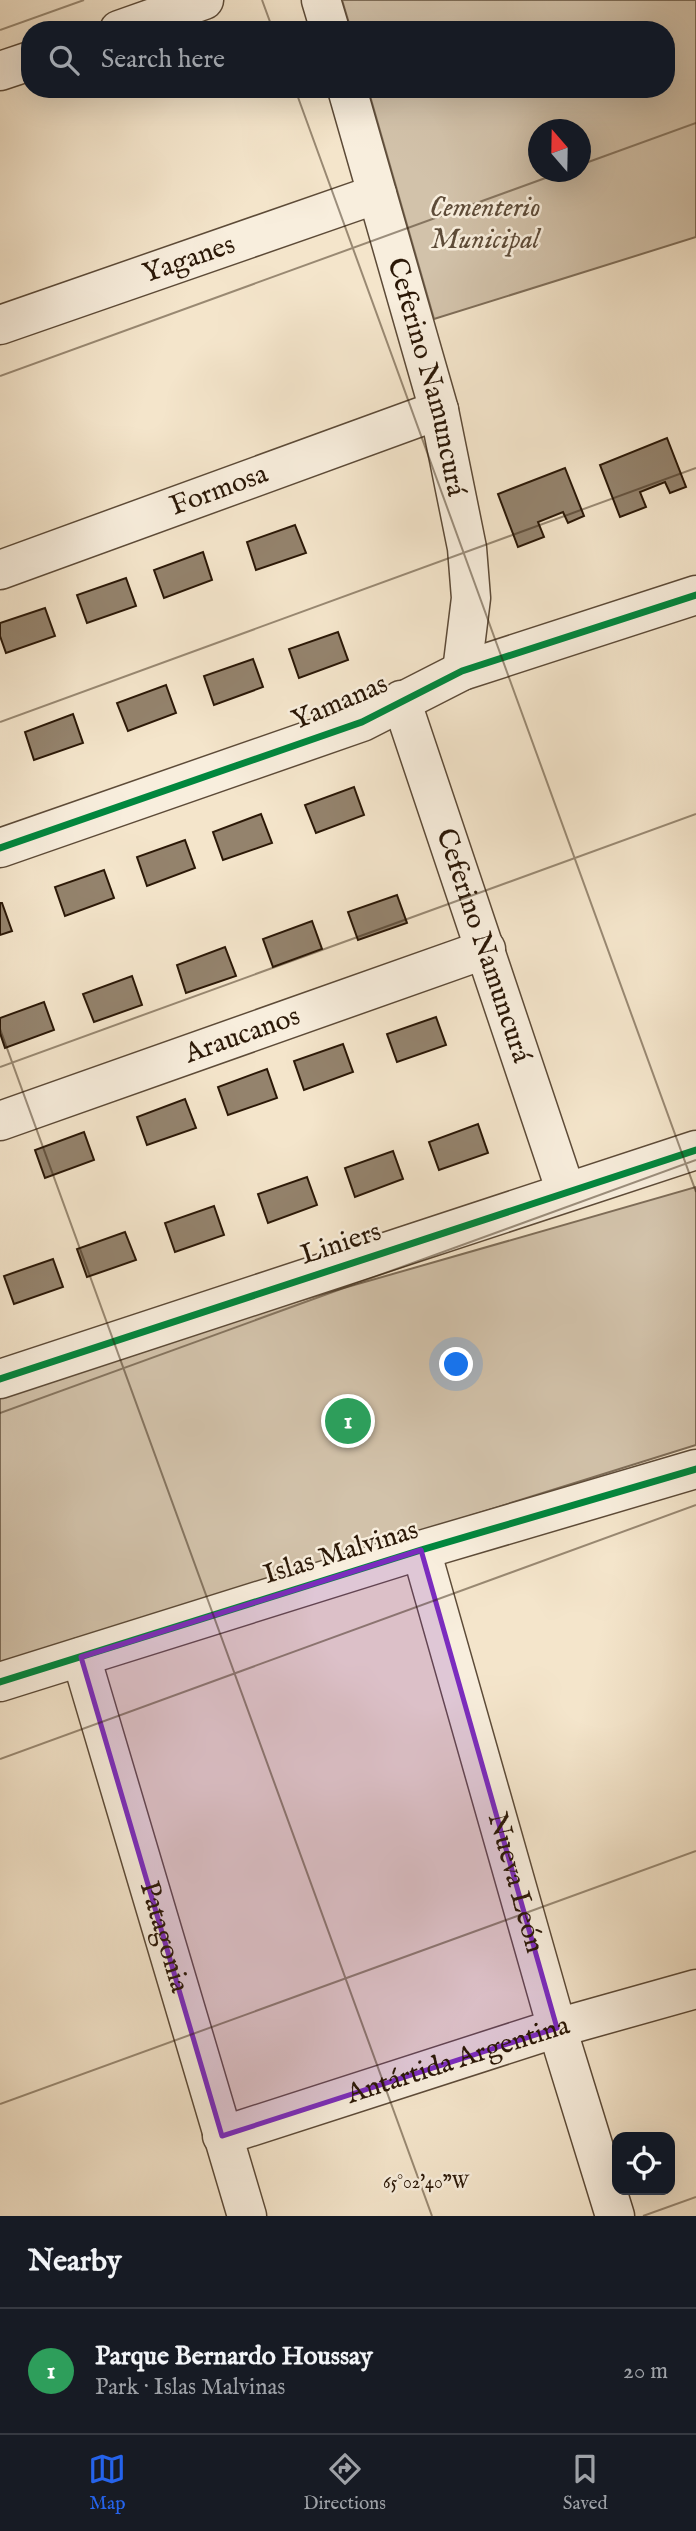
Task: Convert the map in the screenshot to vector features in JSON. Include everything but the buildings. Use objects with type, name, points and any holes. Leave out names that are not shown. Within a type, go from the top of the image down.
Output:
[{"type":"street","points":[[144,21],[204,0]]},
{"type":"street","points":[[321,0],[327,21]]},
{"type":"street","points":[[0,71],[21,64]]},
{"type":"street","name":"Ceferino Namuncurá","points":[[350,98],[439,410],[467,548],[471,598],[462,671]]},
{"type":"street","name":"Yaganes","points":[[0,326],[377,194]]},
{"type":"street","name":"Formosa","points":[[0,570],[439,410]]},
{"type":"street","name":"Yamanas","points":[[0,849],[362,722],[462,671],[696,595]]},
{"type":"street","name":"Ceferino Namuncurá","points":[[401,700],[566,1192]]},
{"type":"street","name":"Araucanos","points":[[0,1121],[486,949]]},
{"type":"street","name":"Liniers","points":[[0,1379],[696,1150]]},
{"type":"street","name":"Islas Malvinas","points":[[0,1682],[421,1550],[696,1469]]},
{"type":"street","name":"Nueva León","points":[[421,1550],[557,2028],[615,2216]]},
{"type":"street","name":"Patagonia","points":[[81,1657],[247,2216]]},
{"type":"street","name":"Antártida Argentina","points":[[222,2136],[557,2028],[696,1989]]},
{"type":"highlighted area","points":[[421,1550],[557,2028],[222,2136],[81,1657]]},
{"type":"green space","name":"Cementerio Municipal","points":[[342,0],[696,0],[696,237],[434,319],[371,98],[675,98],[675,21],[348,21]]},
{"type":"green space","points":[[696,1187],[696,1445],[0,1663],[0,1397],[187,1333]]},
{"type":"cycle path","points":[[0,848],[362,722],[462,671],[696,595]]},
{"type":"cycle path","points":[[0,1379],[696,1150]]},
{"type":"cycle path","points":[[0,1682],[421,1550],[696,1469]]},
{"type":"place","name":"Parque Bernardo Houssay","points":[[348,1421]]}]
